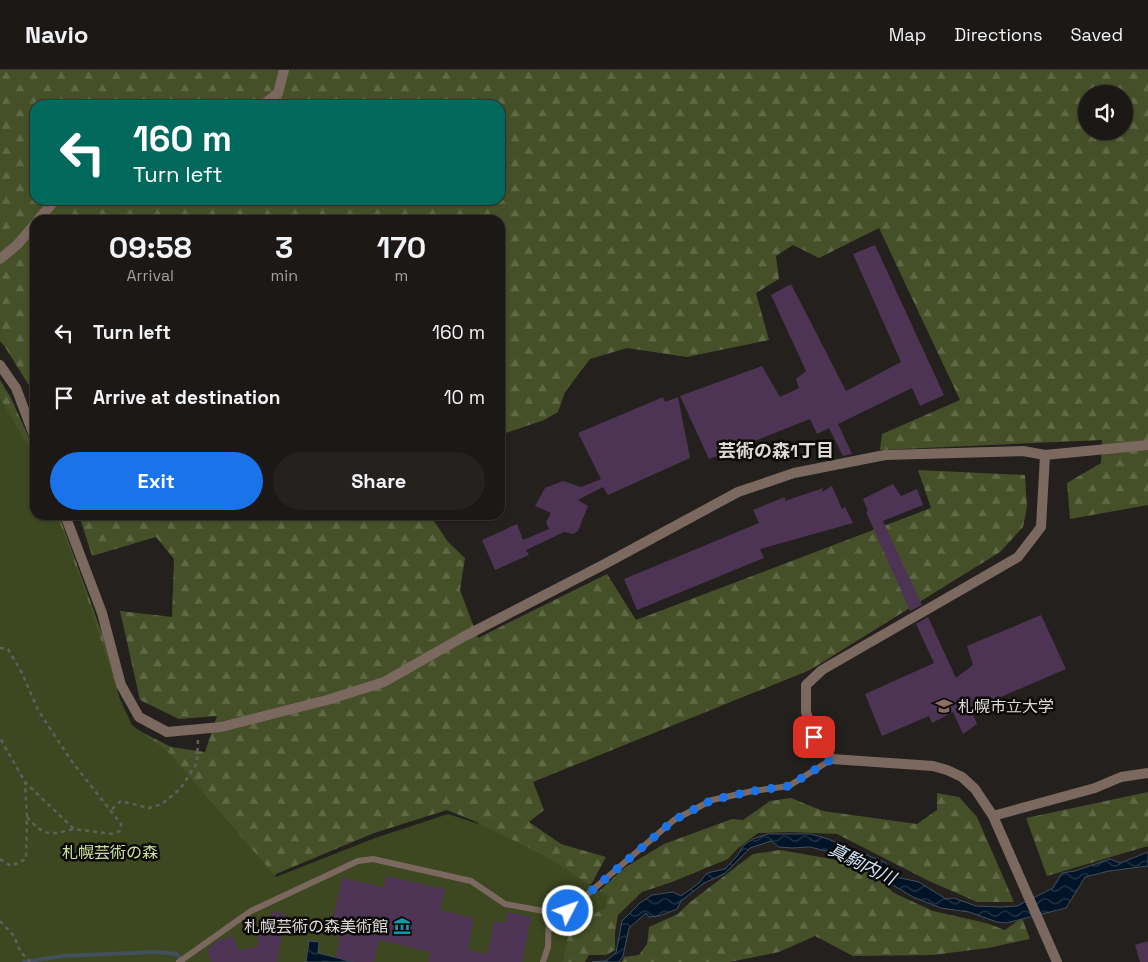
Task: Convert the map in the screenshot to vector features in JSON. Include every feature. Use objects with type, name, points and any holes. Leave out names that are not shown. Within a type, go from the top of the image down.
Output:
[{"type":"street","points":[[269,100],[278,93],[284,70]]},
{"type":"street","points":[[42,215],[51,205]]},
{"type":"street","points":[[0,259],[17,245],[30,230]]},
{"type":"street","points":[[0,365],[16,388],[30,425]]},
{"type":"street","points":[[67,520],[102,613],[121,685],[139,717],[167,732],[221,727],[327,700],[384,682],[463,637],[603,565],[738,492],[794,473],[885,455],[1023,451],[1045,455],[1148,445]]},
{"type":"street","points":[[1045,455],[1041,527],[1018,557],[822,670],[806,685],[806,712],[814,737],[832,759],[933,766],[962,777],[975,789],[993,816],[1056,962]]},
{"type":"street","points":[[993,816],[1095,788],[1121,777],[1148,773]]},
{"type":"lane","points":[[179,962],[251,911],[358,861],[373,859],[471,881],[505,904],[549,912],[568,911],[674,820],[712,800],[753,791],[789,786],[832,759]]},
{"type":"lane","points":[[543,962],[548,947],[549,912]]},
{"type":"path","points":[[0,648],[8,649],[22,673],[43,718],[70,759],[112,809],[122,824],[120,831],[113,834],[74,828],[52,834],[38,830],[27,817]]},
{"type":"path","points":[[112,809],[120,801],[148,808],[162,804],[180,789],[197,763],[198,729]]},
{"type":"path","points":[[0,738],[25,782],[74,828]]},
{"type":"path","points":[[0,859],[11,866],[26,859],[27,817],[25,782]]},
{"type":"path","points":[[0,920],[14,936],[20,951],[30,962]]},
{"type":"green space","points":[[0,70],[1148,70],[1148,505],[1070,519],[1067,483],[1101,463],[1102,440],[880,450],[882,434],[960,400],[879,228],[819,258],[793,245],[776,256],[779,279],[756,293],[769,340],[687,357],[627,348],[590,359],[565,392],[558,412],[544,420],[505,433],[505,215],[30,215],[30,387],[0,341]]},
{"type":"green space","points":[[0,380],[11,398],[30,440],[30,520],[61,520],[102,633],[122,708],[130,726],[171,747],[205,752],[217,716],[179,719],[140,700],[120,611],[172,617],[174,559],[156,537],[92,556],[81,520],[433,520],[448,542],[465,558],[460,590],[478,638],[607,574],[636,620],[931,508],[918,470],[1025,475],[1027,507],[1023,527],[1000,552],[810,670],[533,782],[544,810],[529,822],[561,844],[606,857],[592,883],[586,887],[467,837],[479,823],[447,810],[374,833],[276,874],[265,893],[0,679]]},
{"type":"green space","name":"札幌芸術の森","points":[[0,398],[30,449],[30,520],[59,520],[89,603],[119,697],[132,725],[169,753],[276,877],[375,838],[448,814],[482,825],[545,856],[607,896],[606,908],[570,926],[563,962],[0,962]]},
{"type":"green space","points":[[1148,792],[1148,846],[1047,876],[1026,818]]},
{"type":"green space","points":[[937,793],[959,797],[977,817],[1014,902],[977,902],[929,881],[837,834],[758,833],[737,849],[728,859],[642,892],[618,915],[615,950],[606,955],[589,955],[585,962],[549,962],[560,921],[596,894],[624,868],[664,844],[732,819],[743,820],[770,801],[791,798],[823,811],[917,824],[937,810]]},
{"type":"green space","points":[[780,850],[832,859],[866,868],[894,893],[933,911],[986,923],[1005,930],[1022,918],[1030,939],[988,948],[933,955],[853,956],[815,936],[779,952],[730,962],[622,962],[624,957],[639,955],[647,944],[649,927],[678,914],[689,903],[753,854]]},
{"type":"water","name":"真駒内川","points":[[768,834],[811,834],[828,839],[886,863],[896,877],[919,882],[946,899],[954,898],[976,906],[1017,906],[1053,888],[1062,873],[1075,871],[1110,859],[1120,863],[1148,852],[1148,866],[1109,871],[1085,877],[1066,908],[1006,923],[997,922],[969,912],[941,908],[913,897],[878,876],[870,867],[858,864],[842,855],[810,847],[779,847],[771,841],[750,848],[724,874],[704,883],[681,901],[677,909],[659,916],[649,917],[646,913],[629,928],[623,956],[619,962],[592,962],[606,961],[616,953],[622,921],[640,903],[652,895],[673,892],[681,896],[699,883],[707,873],[725,869],[744,845],[753,839]]},
{"type":"water","points":[[309,941],[319,942],[318,953],[354,962],[306,962]]},
{"type":"building","points":[[875,245],[944,395],[920,406],[912,388],[838,424],[852,454],[843,456],[829,428],[817,434],[810,419],[709,459],[680,396],[762,366],[780,397],[799,388],[796,379],[806,371],[771,295],[791,284],[846,391],[901,362],[853,254]]},
{"type":"building","points":[[663,397],[665,402],[678,397],[690,458],[608,495],[603,487],[578,500],[588,506],[578,531],[573,534],[564,532],[526,550],[529,555],[495,570],[482,540],[517,524],[523,540],[549,529],[546,522],[551,513],[535,506],[545,488],[563,481],[581,487],[601,479],[578,433]]},
{"type":"building","points":[[893,484],[901,496],[917,489],[923,505],[883,521],[922,605],[910,611],[866,512],[868,511],[863,499]]},
{"type":"building","points":[[832,486],[842,509],[845,507],[853,523],[760,549],[764,558],[637,610],[624,579],[759,523],[753,510],[785,497],[785,501],[823,488],[822,492]]},
{"type":"building","points":[[1041,615],[1066,669],[989,702],[982,700],[970,708],[977,724],[963,734],[953,712],[932,723],[929,716],[882,736],[865,694],[934,663],[916,624],[928,617],[956,678],[973,665],[967,646]]},
{"type":"building","name":"札幌芸術の森美術館","points":[[386,876],[445,889],[440,910],[474,918],[468,950],[488,954],[494,921],[505,923],[507,912],[531,917],[522,962],[428,962],[430,952],[379,940],[374,962],[355,962],[336,958],[340,937],[329,935],[342,878],[384,887]]},
{"type":"building","points":[[272,911],[285,914],[277,962],[211,962],[207,949],[218,940],[233,936],[238,950],[257,947],[260,928],[269,930]]},
{"type":"building","points":[[1148,941],[1148,962],[1140,962],[1135,945]]},
{"type":"waterway","points":[[24,962],[62,956],[157,952],[176,954],[183,961]]},
{"type":"place","name":"札幌市立大学","points":[[944,706]]},
{"type":"place","name":"札幌芸術の森美術館","points":[[402,926]]},
{"type":"district","name":"芸術の森1丁目","points":[[776,451]]},
{"type":"route","points":[[568,911],[674,820],[712,800],[753,791],[789,786],[832,759],[814,737]]}]
